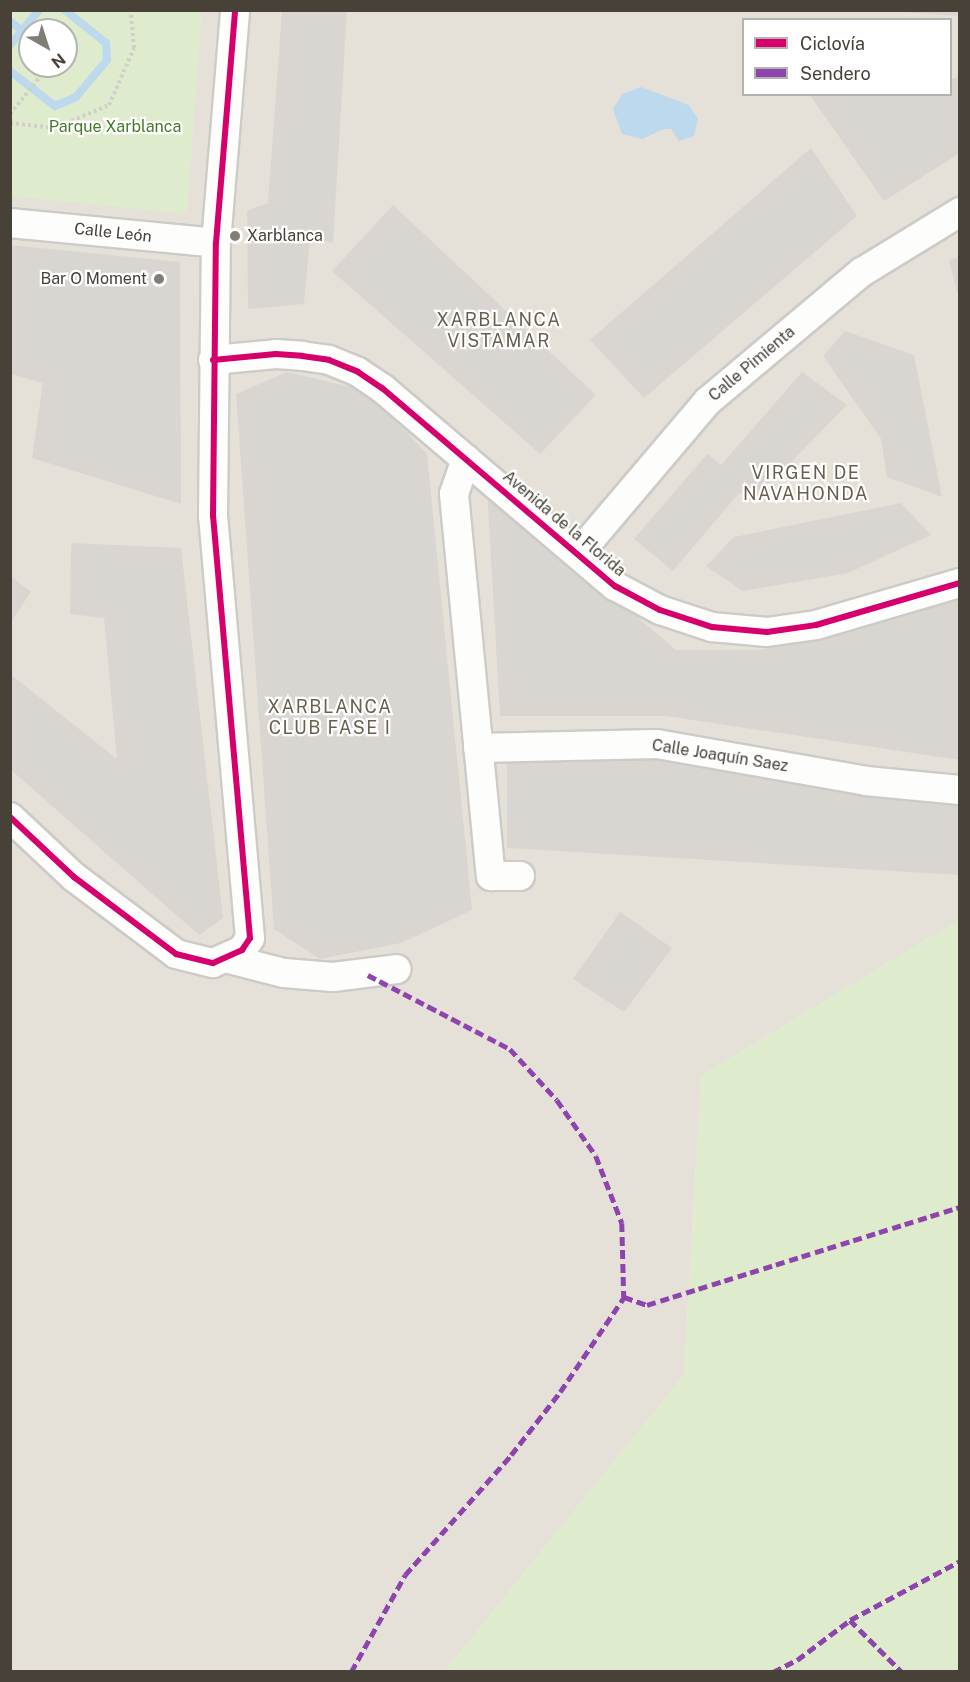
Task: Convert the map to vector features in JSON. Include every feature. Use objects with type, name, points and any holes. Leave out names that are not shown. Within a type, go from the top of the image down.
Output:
[{"type":"street","points":[[10,818],[74,877],[177,954],[195,962],[213,963],[229,959],[242,950],[250,938],[251,919],[228,702],[213,516],[216,243],[235,10]]},
{"type":"street","name":"Calle Pimienta","points":[[579,553],[708,401],[862,272],[960,212]]},
{"type":"street","name":"Calle León","points":[[10,223],[216,243]]},
{"type":"street","name":"Avenida de la Florida","points":[[213,360],[276,354],[329,360],[382,388],[579,553],[615,586],[660,610],[712,627],[767,632],[816,625],[960,583]]},
{"type":"street","points":[[466,459],[454,494],[491,876],[520,876]]},
{"type":"street","name":"Calle Joaquín Saez","points":[[478,748],[657,744],[866,781],[960,790]]},
{"type":"street","points":[[10,844],[74,877]]},
{"type":"street","points":[[229,959],[284,973],[333,977],[397,969]]},
{"type":"path","points":[[10,123],[55,128],[108,105],[134,48],[130,10]]},
{"type":"path","points":[[10,114],[39,78]]},
{"type":"shaded area","points":[[11,11],[959,11],[959,920],[701,1076],[684,1375],[445,1671],[11,1672]]},
{"type":"green space","name":"Parque Xarblanca","points":[[10,11],[202,11],[187,214],[11,196]]},
{"type":"green space","points":[[959,920],[959,1671],[445,1671],[684,1375],[701,1076]]},
{"type":"water","points":[[641,87],[689,105],[698,119],[694,136],[679,141],[671,129],[664,129],[642,139],[622,134],[613,109],[622,94]]},
{"type":"building","points":[[282,10],[347,10],[333,243],[310,238],[304,304],[248,309],[247,211],[268,203]]},
{"type":"building","points":[[901,10],[960,10],[960,16],[901,12]]},
{"type":"building","points":[[960,76],[960,153],[884,201],[810,96],[952,96],[952,79]]},
{"type":"building","points":[[811,148],[857,216],[644,398],[590,340]]},
{"type":"building","points":[[393,205],[596,395],[540,454],[332,271]]},
{"type":"building","points":[[10,245],[180,262],[181,504],[32,458],[43,383],[10,374]]},
{"type":"building","points":[[960,257],[960,299],[959,299],[949,260]]},
{"type":"building","points":[[845,331],[914,355],[942,497],[887,477],[881,439],[823,356]]},
{"type":"building","points":[[287,372],[368,391],[427,454],[472,910],[401,943],[320,959],[274,929],[236,394]]},
{"type":"building","points":[[802,372],[847,405],[755,499],[739,493],[673,571],[634,539],[707,454],[721,465]]},
{"type":"building","points":[[487,488],[676,650],[760,650],[960,599],[960,760],[666,716],[500,716]]},
{"type":"building","points":[[901,503],[931,535],[848,573],[743,591],[706,566],[734,537]]},
{"type":"building","points":[[71,543],[181,548],[223,918],[199,935],[10,769],[10,674],[117,759],[104,618],[70,614]]},
{"type":"building","points":[[10,576],[31,592],[10,623]]},
{"type":"building","points":[[658,758],[960,806],[960,875],[507,848],[507,760]]},
{"type":"building","points":[[620,912],[672,948],[624,1012],[573,979]]},
{"type":"waterway","points":[[10,45],[39,10]]},
{"type":"waterway","points":[[10,71],[55,106],[76,97],[107,60],[106,43],[65,10]]},
{"type":"waterway","points":[[10,21],[18,28]]},
{"type":"marked path","points":[[368,975],[510,1049],[557,1100],[596,1156],[622,1223],[624,1297],[647,1305],[960,1207]]},
{"type":"marked path","points":[[351,1672],[405,1575],[511,1455],[560,1392],[624,1297]]},
{"type":"marked path","points":[[773,1672],[797,1660],[850,1620],[960,1561]]},
{"type":"marked path","points":[[850,1620],[902,1672]]},
{"type":"cycle path","points":[[10,817],[74,877],[176,954],[213,963],[242,950],[250,938],[213,516],[216,243],[235,10]]},
{"type":"cycle path","points":[[213,360],[276,354],[302,356],[329,360],[358,372],[382,388],[615,586],[660,610],[712,627],[767,632],[816,625],[960,583]]},
{"type":"place","name":"Xarblanca","points":[[235,236]]},
{"type":"place","name":"Bar O Moment","points":[[159,279]]},
{"type":"district","name":"XARBLANCA VISTAMAR","points":[[499,331]]},
{"type":"district","name":"VIRGEN DE NAVAHONDA","points":[[806,484]]},
{"type":"district","name":"XARBLANCA CLUB FASE I","points":[[330,718]]}]
